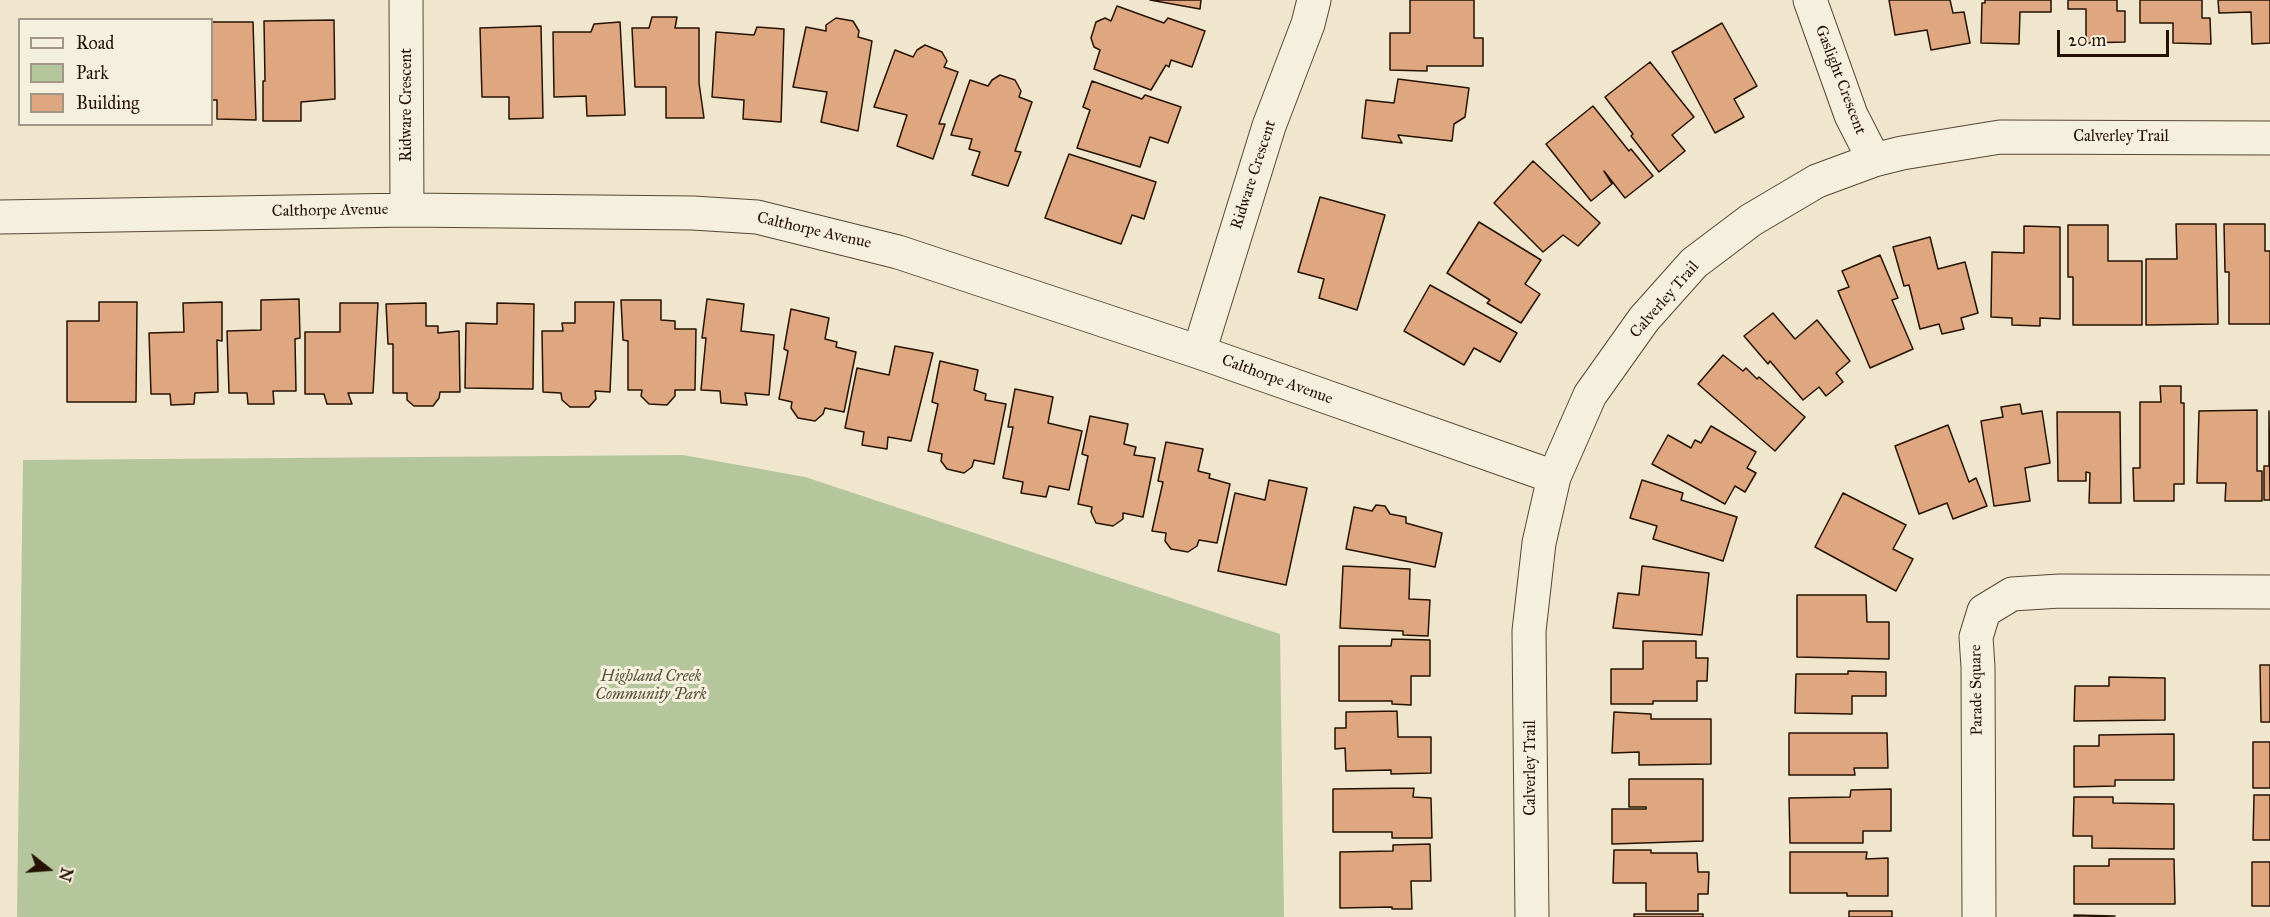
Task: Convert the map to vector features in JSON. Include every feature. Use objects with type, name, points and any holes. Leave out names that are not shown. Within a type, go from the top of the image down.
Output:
[{"type":"street","name":"Ridware Crescent","points":[[406,0],[407,210]]},
{"type":"street","name":"Ridware Crescent","points":[[1199,352],[1269,126],[1308,24],[1314,0]]},
{"type":"street","name":"Gaslight Crescent","points":[[1809,0],[1851,115],[1874,160]]},
{"type":"street","name":"Calverley Trail","points":[[1532,917],[1529,631],[1539,543],[1554,477],[1590,395],[1644,319],[1694,263],[1751,220],[1817,181],[1874,160],[1902,153],[2000,137],[2270,138]]},
{"type":"street","name":"Calthorpe Avenue","points":[[0,217],[407,210],[693,213],[757,217],[898,252],[1199,352],[1554,477]]},
{"type":"street","name":"Parade Square","points":[[1978,917],[1976,637],[1984,611],[2013,594],[2060,591],[2270,592]]},
{"type":"green space","name":"Highland Creek Community Park","points":[[683,455],[805,477],[1280,634],[1284,917],[17,917],[23,460]]},
{"type":"building","points":[[1150,0],[1201,0],[1200,9]]},
{"type":"building","points":[[1410,0],[1474,0],[1474,38],[1483,38],[1483,66],[1427,66],[1427,71],[1390,70],[1390,33],[1410,33]]},
{"type":"building","points":[[1889,0],[1950,0],[1953,13],[1964,12],[1970,43],[1931,50],[1927,30],[1895,35]]},
{"type":"building","points":[[1985,0],[2051,0],[2051,12],[2020,12],[2019,44],[1981,43],[1982,3],[1985,3]]},
{"type":"building","points":[[2068,0],[2117,0],[2117,11],[2125,11],[2125,42],[2086,43],[2086,9],[2068,9]]},
{"type":"building","points":[[2140,0],[2202,0],[2202,18],[2210,18],[2211,44],[2173,43],[2173,23],[2140,23]]},
{"type":"building","points":[[2218,0],[2270,0],[2270,43],[2252,44],[2251,12],[2219,13]]},
{"type":"building","points":[[1117,6],[1164,23],[1168,18],[1205,31],[1192,67],[1171,60],[1169,67],[1166,65],[1151,90],[1094,69],[1100,50],[1094,47],[1091,38],[1096,22],[1105,18],[1111,21]]},
{"type":"building","points":[[652,17],[677,17],[675,28],[699,28],[699,83],[704,118],[666,118],[666,87],[635,87],[632,28],[649,28]]},
{"type":"building","points":[[836,18],[853,21],[859,31],[858,37],[872,41],[858,131],[821,122],[827,92],[793,87],[806,27],[826,31],[826,25]]},
{"type":"building","points":[[334,20],[335,99],[301,102],[301,121],[263,121],[264,21]]},
{"type":"building","points":[[213,22],[253,22],[256,120],[217,119],[217,100],[213,100]]},
{"type":"building","points":[[620,22],[625,115],[587,116],[586,96],[554,97],[553,32],[591,32],[594,24]]},
{"type":"building","points":[[1722,23],[1757,86],[1734,99],[1744,117],[1715,133],[1672,52]]},
{"type":"building","points":[[541,26],[543,118],[509,119],[509,97],[482,97],[480,28]]},
{"type":"building","points":[[757,27],[784,29],[781,122],[743,119],[744,100],[712,97],[716,32],[754,35]]},
{"type":"building","points":[[925,45],[942,52],[947,61],[944,67],[958,72],[939,124],[945,124],[933,159],[897,146],[907,115],[874,107],[895,50],[913,57],[917,50]]},
{"type":"building","points":[[1650,62],[1694,117],[1672,135],[1685,151],[1659,172],[1605,97]]},
{"type":"building","points":[[1000,75],[1015,80],[1021,91],[1019,97],[1032,102],[1015,151],[1021,152],[1008,186],[972,175],[980,152],[969,149],[972,139],[951,135],[970,80],[988,86]]},
{"type":"building","points":[[1398,79],[1469,88],[1465,117],[1454,124],[1452,141],[1398,135],[1402,143],[1362,138],[1366,100],[1394,103]]},
{"type":"building","points":[[1092,81],[1142,99],[1145,95],[1181,107],[1168,143],[1150,137],[1140,167],[1077,148],[1090,110],[1083,107]]},
{"type":"building","points":[[1593,106],[1629,151],[1631,149],[1653,176],[1625,198],[1604,171],[1612,184],[1591,201],[1546,144]]},
{"type":"building","points":[[1069,154],[1156,182],[1144,219],[1132,215],[1121,244],[1045,218]]},
{"type":"building","points":[[1533,161],[1600,223],[1578,246],[1563,235],[1543,252],[1494,203]]},
{"type":"building","points":[[1320,197],[1385,215],[1357,310],[1319,298],[1324,279],[1298,272]]},
{"type":"building","points":[[1479,222],[1541,260],[1525,284],[1540,294],[1521,323],[1487,303],[1490,300],[1447,273]]},
{"type":"building","points":[[2176,224],[2216,224],[2218,324],[2146,325],[2146,259],[2177,259]]},
{"type":"building","points":[[2224,224],[2265,224],[2265,251],[2270,251],[2270,324],[2229,324],[2229,272],[2225,272]]},
{"type":"building","points":[[2068,225],[2108,225],[2108,261],[2142,261],[2142,325],[2073,325],[2073,277],[2068,277]]},
{"type":"building","points":[[2024,226],[2060,227],[2060,319],[2040,318],[2040,326],[2012,325],[2012,318],[1991,317],[1992,252],[2024,253]]},
{"type":"building","points":[[1930,237],[1938,269],[1965,262],[1978,313],[1961,318],[1964,329],[1942,334],[1939,324],[1920,329],[1909,285],[1904,286],[1893,247]]},
{"type":"building","points":[[1880,255],[1898,298],[1892,300],[1913,349],[1870,368],[1838,291],[1849,287],[1842,271]]},
{"type":"building","points":[[1430,285],[1517,333],[1500,362],[1474,348],[1464,365],[1404,331]]},
{"type":"building","points":[[299,299],[300,338],[295,339],[296,391],[273,391],[274,404],[248,404],[247,393],[229,393],[227,331],[261,330],[261,300]]},
{"type":"building","points":[[707,299],[744,304],[741,331],[774,335],[769,395],[745,393],[747,405],[721,403],[720,391],[701,390],[706,338],[702,338]]},
{"type":"building","points":[[621,300],[661,300],[661,320],[675,321],[675,329],[696,329],[695,390],[675,390],[675,396],[667,405],[649,404],[641,396],[642,390],[628,390],[628,341],[623,340]]},
{"type":"building","points":[[99,302],[137,302],[136,402],[67,402],[67,321],[99,321]]},
{"type":"building","points":[[222,302],[222,341],[217,340],[218,392],[195,393],[194,404],[171,405],[170,394],[151,394],[149,333],[184,332],[183,303]]},
{"type":"building","points":[[575,302],[614,302],[610,392],[595,391],[596,399],[589,407],[570,407],[562,400],[561,393],[543,392],[542,331],[563,331],[562,323],[575,323]]},
{"type":"building","points":[[340,303],[378,303],[373,393],[348,393],[352,404],[327,404],[324,394],[305,394],[305,332],[340,332]]},
{"type":"building","points":[[426,303],[426,326],[438,326],[438,333],[459,331],[460,392],[440,392],[433,406],[414,406],[407,400],[407,393],[393,393],[393,344],[388,344],[386,304]]},
{"type":"building","points":[[497,303],[534,304],[533,389],[465,388],[466,323],[497,324]]},
{"type":"building","points":[[791,309],[829,318],[825,339],[837,342],[836,347],[856,352],[844,412],[825,408],[823,414],[815,421],[798,418],[791,408],[792,402],[779,399],[788,351],[784,349]]},
{"type":"building","points":[[1773,313],[1795,339],[1817,320],[1850,361],[1836,373],[1843,382],[1826,396],[1819,387],[1803,400],[1770,361],[1768,364],[1744,336]]},
{"type":"building","points":[[895,346],[933,353],[911,441],[888,437],[887,449],[862,445],[864,432],[845,428],[857,368],[889,375]]},
{"type":"building","points":[[1723,355],[1743,371],[1746,368],[1757,379],[1759,377],[1805,417],[1775,451],[1698,384]]},
{"type":"building","points":[[940,361],[978,370],[974,390],[986,394],[985,400],[1006,404],[994,464],[974,460],[972,467],[964,473],[947,469],[941,461],[942,454],[928,451],[938,404],[932,402]]},
{"type":"building","points":[[2160,386],[2181,386],[2181,403],[2184,403],[2184,484],[2174,484],[2174,501],[2134,501],[2133,468],[2140,468],[2140,402],[2161,402]]},
{"type":"building","points":[[1015,389],[1053,397],[1048,423],[1082,431],[1069,490],[1049,486],[1046,497],[1021,493],[1023,482],[1003,478],[1013,427],[1008,427]]},
{"type":"building","points":[[2020,404],[2022,414],[2042,411],[2050,463],[2025,468],[2030,501],[1994,506],[1981,421],[2003,417],[2001,407]]},
{"type":"building","points":[[2257,410],[2257,471],[2262,471],[2262,501],[2225,501],[2226,483],[2197,483],[2199,411]]},
{"type":"building","points":[[2269,411],[2270,500],[2264,500],[2264,466],[2269,466]]},
{"type":"building","points":[[2057,412],[2120,412],[2121,503],[2089,503],[2090,473],[2086,472],[2086,481],[2058,481]]},
{"type":"building","points":[[1090,416],[1128,424],[1124,444],[1136,447],[1134,455],[1155,458],[1143,517],[1123,513],[1123,519],[1113,526],[1096,523],[1091,512],[1092,507],[1078,504],[1088,456],[1082,454]]},
{"type":"building","points":[[1948,425],[1969,482],[1976,478],[1987,506],[1953,519],[1947,503],[1919,514],[1895,446]]},
{"type":"building","points":[[1711,426],[1756,452],[1747,468],[1756,473],[1745,492],[1735,486],[1725,504],[1652,464],[1668,435],[1691,448],[1695,440],[1701,443]]},
{"type":"building","points":[[1166,442],[1203,449],[1198,471],[1210,474],[1209,478],[1230,484],[1217,543],[1199,540],[1197,546],[1188,552],[1171,549],[1165,541],[1166,533],[1152,531],[1163,482],[1158,481]]},
{"type":"building","points":[[1269,480],[1307,488],[1286,585],[1218,571],[1235,493],[1265,500]]},
{"type":"building","points":[[1642,480],[1683,493],[1681,500],[1737,517],[1723,561],[1653,539],[1657,526],[1630,518]]},
{"type":"building","points":[[1843,493],[1906,525],[1893,549],[1913,559],[1896,591],[1815,547]]},
{"type":"building","points":[[1376,505],[1385,506],[1390,514],[1406,517],[1406,523],[1442,533],[1435,567],[1346,549],[1354,507],[1372,511]]},
{"type":"building","points":[[1343,566],[1410,569],[1409,599],[1430,600],[1428,636],[1403,635],[1403,631],[1340,628]]},
{"type":"building","points":[[1642,566],[1709,573],[1702,635],[1613,628],[1618,593],[1639,595]]},
{"type":"building","points":[[1797,595],[1866,595],[1867,622],[1889,622],[1889,659],[1797,657]]},
{"type":"building","points":[[1392,639],[1430,640],[1430,676],[1411,676],[1411,705],[1392,704],[1392,701],[1339,701],[1339,646],[1391,646]]},
{"type":"building","points":[[1643,641],[1696,641],[1696,658],[1708,658],[1707,681],[1697,681],[1697,701],[1611,704],[1611,669],[1643,669]]},
{"type":"building","points":[[2260,665],[2270,665],[2270,722],[2261,722]]},
{"type":"building","points":[[1848,671],[1886,672],[1886,696],[1852,696],[1852,714],[1795,713],[1796,674],[1848,674]]},
{"type":"building","points":[[2109,677],[2165,678],[2165,720],[2074,721],[2075,686],[2109,686]]},
{"type":"building","points":[[1397,711],[1398,737],[1431,737],[1431,773],[1391,774],[1391,770],[1346,771],[1345,748],[1335,749],[1335,728],[1346,728],[1346,712]]},
{"type":"building","points":[[1614,712],[1651,714],[1651,719],[1711,719],[1711,764],[1639,765],[1639,752],[1612,753]]},
{"type":"building","points":[[1789,733],[1887,733],[1888,768],[1854,768],[1855,775],[1789,775]]},
{"type":"building","points":[[2174,734],[2174,780],[2115,780],[2115,786],[2074,787],[2074,746],[2099,746],[2099,735]]},
{"type":"building","points":[[2253,742],[2270,742],[2270,788],[2253,788]]},
{"type":"building","points":[[1629,779],[1703,779],[1703,841],[1612,844],[1612,809],[1646,809],[1646,807],[1629,807]]},
{"type":"building","points":[[1414,788],[1413,797],[1431,798],[1432,838],[1392,838],[1392,832],[1333,832],[1333,789]]},
{"type":"building","points":[[1891,789],[1891,831],[1863,831],[1863,843],[1790,843],[1789,798],[1850,797],[1851,790]]},
{"type":"building","points":[[2254,795],[2270,795],[2270,840],[2253,840]]},
{"type":"building","points":[[2074,797],[2113,797],[2113,803],[2174,804],[2174,849],[2092,848],[2092,836],[2073,836]]},
{"type":"building","points":[[1430,844],[1431,881],[1411,881],[1412,909],[1340,908],[1340,852],[1393,851],[1393,845]]},
{"type":"building","points":[[1614,850],[1697,853],[1698,872],[1709,872],[1708,894],[1698,894],[1698,911],[1646,911],[1646,883],[1613,883]]},
{"type":"building","points":[[1790,852],[1867,852],[1866,859],[1888,858],[1888,896],[1790,893]]},
{"type":"building","points":[[2109,859],[2174,859],[2175,904],[2074,904],[2074,866],[2109,866]]},
{"type":"building","points":[[2252,862],[2270,862],[2270,906],[2252,906]]},
{"type":"building","points":[[1849,911],[1892,911],[1892,917],[1849,917]]},
{"type":"building","points":[[1634,914],[1703,914],[1703,917],[1634,917]]},
{"type":"building","points":[[2074,915],[2115,916],[2074,917]]}]
